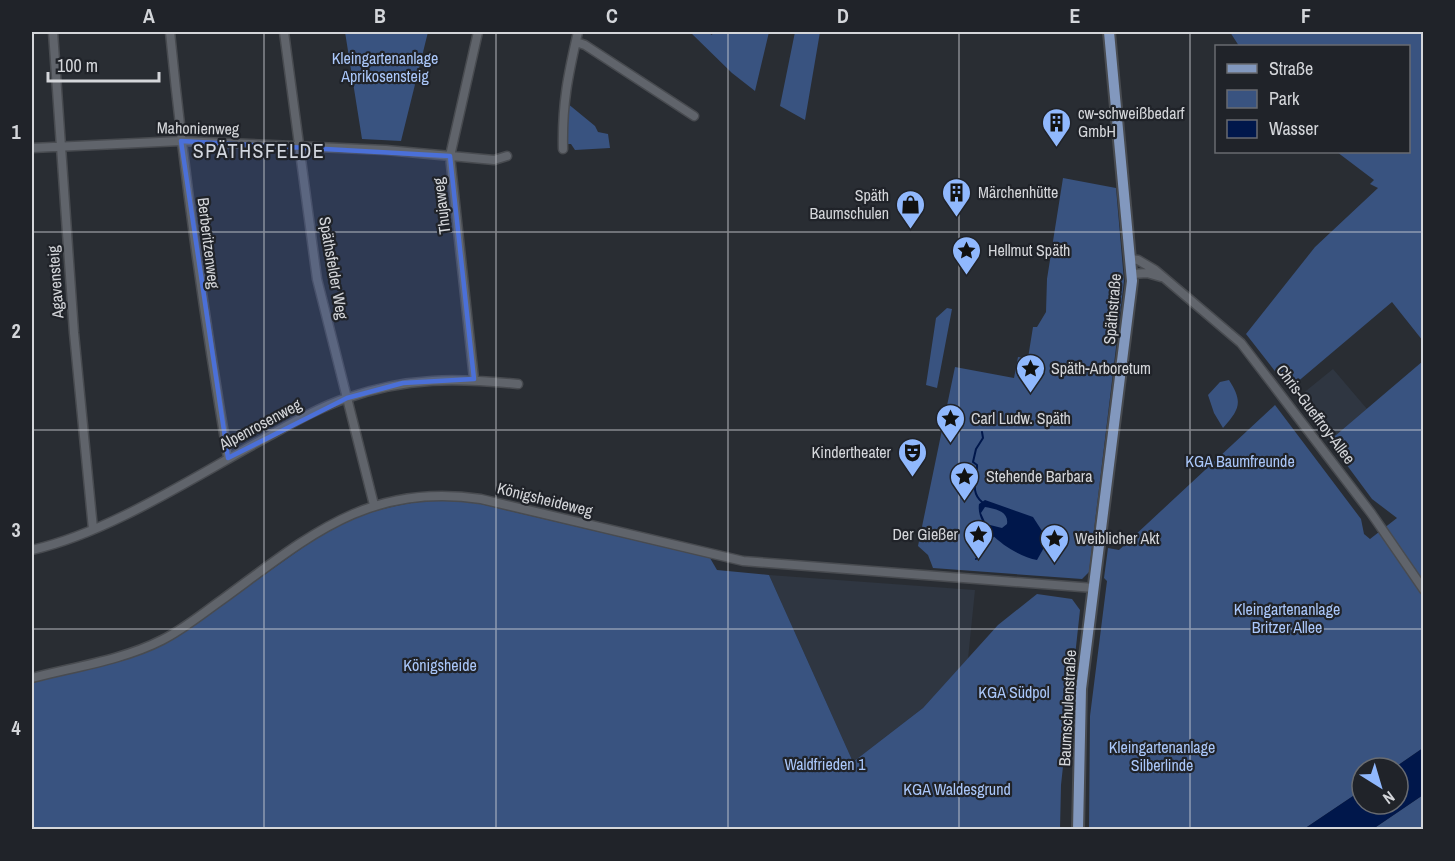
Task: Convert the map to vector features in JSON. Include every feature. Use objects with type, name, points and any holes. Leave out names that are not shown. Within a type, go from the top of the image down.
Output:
[{"type":"main road","name":"Späthstraße","points":[[1094,588],[1132,274],[1109,32]]},
{"type":"main road","name":"Baumschulenstraße","points":[[1078,830],[1081,689],[1094,588]]},
{"type":"street","name":"Agavensteig","points":[[53,32],[74,333],[93,529]]},
{"type":"street","name":"Berberitzenweg","points":[[170,32],[181,141],[202,303],[228,458]]},
{"type":"street","name":"Späthsfelder Weg","points":[[284,32],[317,279],[374,505]]},
{"type":"street","name":"Thujaweg","points":[[474,379],[450,156],[478,32]]},
{"type":"street","points":[[563,149],[562,109],[578,32]]},
{"type":"street","points":[[576,42],[585,45],[694,116]]},
{"type":"street","name":"Mahonienweg","points":[[32,148],[181,141],[300,145],[494,160],[507,156]]},
{"type":"street","name":"Chris-Gueffroy-Allee","points":[[1131,259],[1138,260],[1163,277],[1241,343],[1371,513],[1424,590]]},
{"type":"street","points":[[1132,274],[1147,273],[1163,277]]},
{"type":"street","name":"Alpenrosenweg","points":[[32,550],[93,529],[315,411],[347,398],[403,383],[474,379],[518,384]]},
{"type":"street","name":"Königsheideweg","points":[[32,678],[128,653],[162,640],[331,523],[374,505],[418,496],[467,497],[743,561],[1094,588]]},
{"type":"highlighted area","points":[[181,141],[450,156],[474,379],[403,383],[347,398],[228,458]]},
{"type":"shaded area","points":[[1333,369],[1367,409],[1329,441],[1296,399]]},
{"type":"shaded area","points":[[769,575],[975,590],[968,659],[923,708],[853,762]]},
{"type":"green space","name":"Kleingartenanlage Aprikosensteig","points":[[345,32],[428,32],[401,141],[362,139]]},
{"type":"green space","points":[[690,32],[707,32],[712,35],[713,32],[769,32],[755,91],[732,73]]},
{"type":"green space","points":[[795,32],[820,32],[805,120],[780,106]]},
{"type":"green space","points":[[1230,32],[1423,32],[1423,341],[1392,302],[1289,389],[1246,334],[1315,247],[1378,188],[1370,184],[1374,180],[1338,153],[1410,153],[1410,45],[1238,45]]},
{"type":"green space","points":[[567,103],[595,126],[598,132],[608,134],[610,148],[575,150],[571,144],[566,144]]},
{"type":"green space","name":"Späth-Arboretum","points":[[1063,178],[1116,188],[1124,281],[1089,572],[1082,579],[933,568],[928,555],[918,546],[955,367],[1014,378],[1018,357],[1028,358],[1033,327],[1037,327],[1046,312],[1047,279]]},
{"type":"green space","points":[[947,308],[952,309],[937,388],[926,385],[936,318]]},
{"type":"green space","points":[[1423,361],[1423,748],[1410,757],[1350,756],[1350,798],[1304,829],[1089,830],[1090,716],[1107,581],[1104,578],[1108,548],[1119,550],[1275,405],[1361,519],[1364,534],[1370,539],[1397,518],[1372,499],[1329,441]]},
{"type":"green space","points":[[1229,380],[1236,394],[1238,405],[1233,416],[1223,428],[1214,413],[1208,395],[1220,382]]},
{"type":"green space","name":"Königsheide","points":[[438,500],[468,501],[710,558],[717,570],[769,575],[853,762],[923,708],[998,625],[1037,594],[1072,599],[1080,610],[1061,785],[1060,829],[32,830],[32,683],[132,656],[173,639],[322,534],[350,520],[378,510]]},
{"type":"green space","points":[[1423,795],[1423,829],[1373,829],[1392,816],[1410,816],[1410,804]]},
{"type":"water","points":[[985,500],[1033,517],[1044,534],[1046,544],[1037,560],[1018,553],[998,540],[983,523],[979,514],[979,504]],"holes":[[[985,507],[1004,513],[1007,524],[1002,528],[986,524],[981,513]]]},
{"type":"water","points":[[1423,748],[1423,795],[1410,804],[1410,757]]},
{"type":"water","points":[[1350,798],[1350,816],[1392,816],[1373,829],[1304,829]]},
{"type":"waterway","points":[[982,432],[983,438],[976,449],[973,462],[977,465],[976,494],[982,502]]},
{"type":"waterway","points":[[976,559],[994,535]]},
{"type":"place","name":"cw-schweißbedarf GmbH","points":[[1057,148]]},
{"type":"place","name":"Märchenhütte","points":[[957,218]]},
{"type":"place","name":"Späth Baumschulen","points":[[910,230]]},
{"type":"place","name":"Hellmut Späth","points":[[967,276]]},
{"type":"place","name":"Späth-Arboretum","points":[[1030,394]]},
{"type":"place","name":"Carl Ludw. Späth","points":[[950,444]]},
{"type":"place","name":"Kindertheater","points":[[912,478]]},
{"type":"place","name":"Stehende Barbara","points":[[965,502]]},
{"type":"place","name":"Der Gießer","points":[[979,560]]},
{"type":"place","name":"Weiblicher Akt","points":[[1054,564]]},
{"type":"district","name":"SPÄTHSFELDE","points":[[259,151]]},
{"type":"park label","name":"KGA Baumfreunde","points":[[1240,461]]},
{"type":"park label","name":"Kleingartenanlage Britzer Allee","points":[[1287,618]]},
{"type":"park label","name":"KGA Südpol","points":[[1014,692]]},
{"type":"park label","name":"Kleingartenanlage Silberlinde","points":[[1162,756]]},
{"type":"park label","name":"Waldfrieden 1","points":[[825,764]]},
{"type":"park label","name":"KGA Waldesgrund","points":[[957,789]]}]
